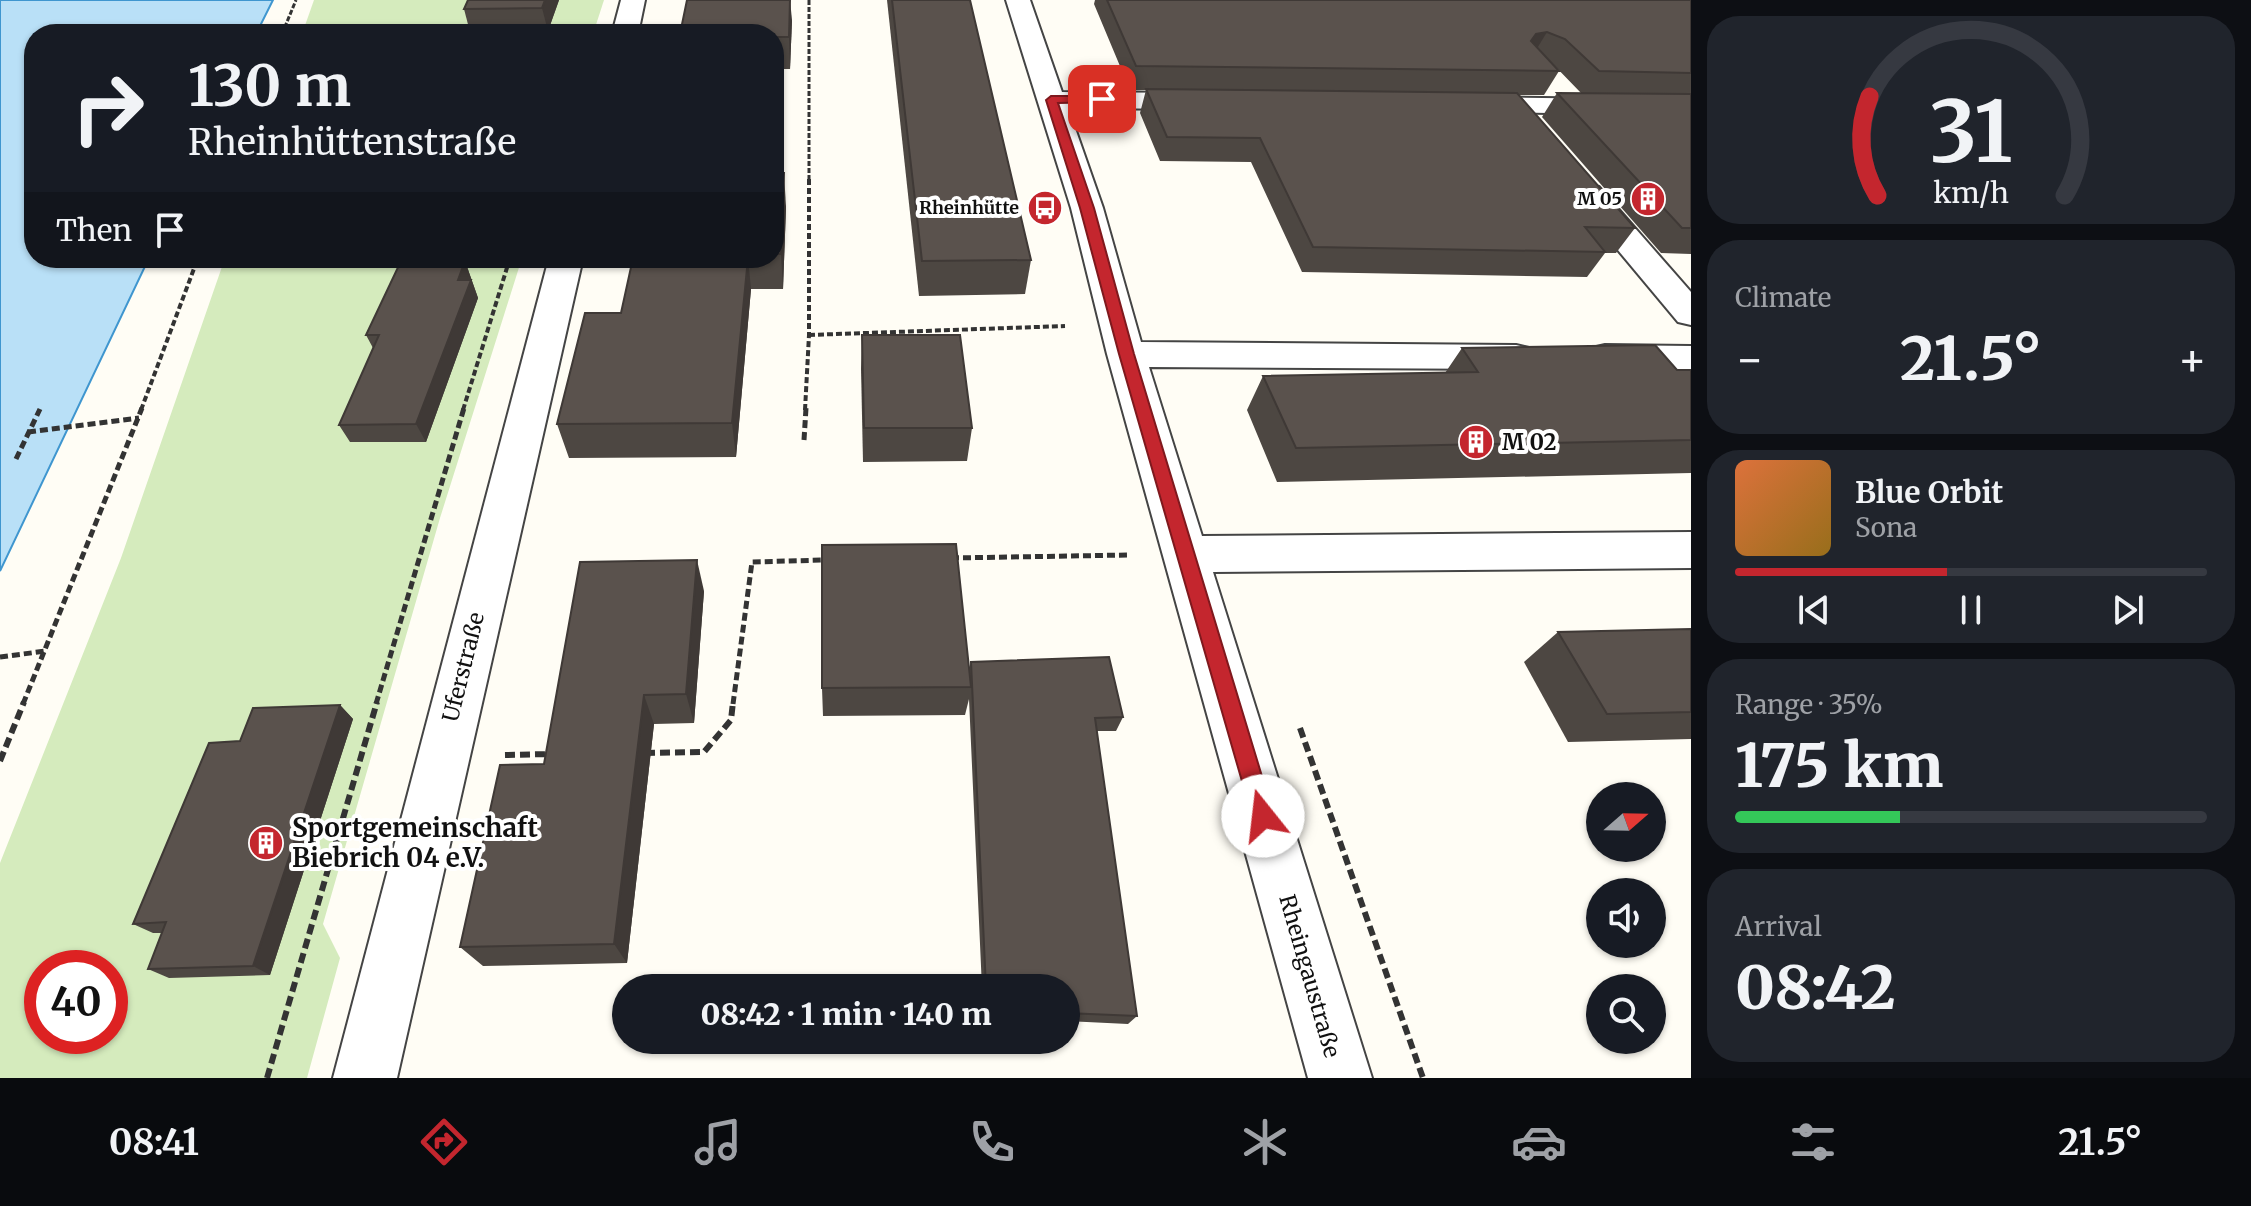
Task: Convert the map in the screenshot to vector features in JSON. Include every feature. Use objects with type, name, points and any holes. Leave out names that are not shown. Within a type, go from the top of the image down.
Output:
[{"type":"street","points":[[627,24],[633,0]]},
{"type":"street","name":"Rheingaustraße","points":[[1018,0],[1087,208],[1126,354],[1340,1078]]},
{"type":"street","points":[[1545,76],[1575,107]]},
{"type":"street","points":[[1051,100],[1228,101]]},
{"type":"street","points":[[1449,104],[1691,108]]},
{"type":"street","points":[[1512,105],[1539,136]]},
{"type":"street","points":[[1569,172],[1691,314]]},
{"type":"street","name":"Uferstraße","points":[[365,1078],[564,268]]},
{"type":"street","points":[[1126,354],[1691,358]]},
{"type":"street","points":[[1186,554],[1691,550]]},
{"type":"path","points":[[286,24],[296,0]]},
{"type":"path","points":[[804,440],[809,335],[809,0]]},
{"type":"path","points":[[0,761],[139,418],[194,268]]},
{"type":"path","points":[[267,1078],[438,491],[507,268]]},
{"type":"path","points":[[809,335],[1065,326]]},
{"type":"path","points":[[16,459],[40,409]]},
{"type":"path","points":[[28,432],[139,418]]},
{"type":"path","points":[[944,558],[1116,555]]},
{"type":"path","points":[[641,753],[704,752],[731,720],[752,562],[829,560]]},
{"type":"path","points":[[0,657],[46,651]]},
{"type":"path","points":[[532,754],[563,754]]},
{"type":"green space","points":[[314,0],[604,0],[596,24],[306,24]]},
{"type":"green space","points":[[222,268],[519,268],[440,518],[323,924],[340,958],[307,1078],[0,1078],[0,863],[121,558]]},
{"type":"water","points":[[0,0],[273,0],[261,24],[24,24],[24,268],[144,268],[0,571]]},
{"type":"building","points":[[468,0],[545,0],[542,8],[464,9]]},
{"type":"building","points":[[687,0],[790,0],[789,37],[784,37],[784,24],[682,24]]},
{"type":"building","points":[[892,0],[970,0],[1031,260],[922,261]]},
{"type":"building","points":[[1107,0],[1691,0],[1691,73],[1599,71],[1565,39],[1547,32],[1536,34],[1531,41],[1559,71],[1136,66]]},
{"type":"building","points":[[1146,89],[1517,93],[1635,228],[1585,227],[1605,252],[1313,247],[1260,138],[1167,137]]},
{"type":"building","points":[[1557,93],[1691,94],[1691,228],[1682,228]]},
{"type":"building","points":[[398,268],[462,268],[458,280],[471,280],[416,424],[339,425],[379,335],[366,335]]},
{"type":"building","points":[[631,268],[747,268],[732,423],[557,424],[585,313],[621,313]]},
{"type":"building","points":[[862,335],[960,335],[972,428],[864,428]]},
{"type":"building","points":[[1655,345],[1677,370],[1691,370],[1691,440],[1296,448],[1263,376],[1478,372],[1462,348]]},
{"type":"building","points":[[956,544],[971,687],[822,688],[822,545]]},
{"type":"building","points":[[697,560],[686,694],[644,695],[614,944],[460,947],[500,765],[544,764],[580,562]]},
{"type":"building","points":[[1691,629],[1691,712],[1607,714],[1558,632]]},
{"type":"building","points":[[1109,657],[1123,717],[1095,718],[1137,1016],[1080,1014],[1080,974],[985,974],[971,662]]},
{"type":"building","points":[[340,705],[253,966],[148,969],[166,922],[133,924],[209,743],[240,741],[253,708]]},
{"type":"place","name":"M 05","points":[[1648,199]]},
{"type":"place","name":"Rheinhütte","points":[[1045,208]]},
{"type":"place","name":"M 02","points":[[1476,442]]},
{"type":"place","name":"Sportgemeinschaft Biebrich 04 e.V.","points":[[266,843]]},
{"type":"route","points":[[1102,99],[1051,100],[1087,208],[1126,354],[1263,816]]}]
